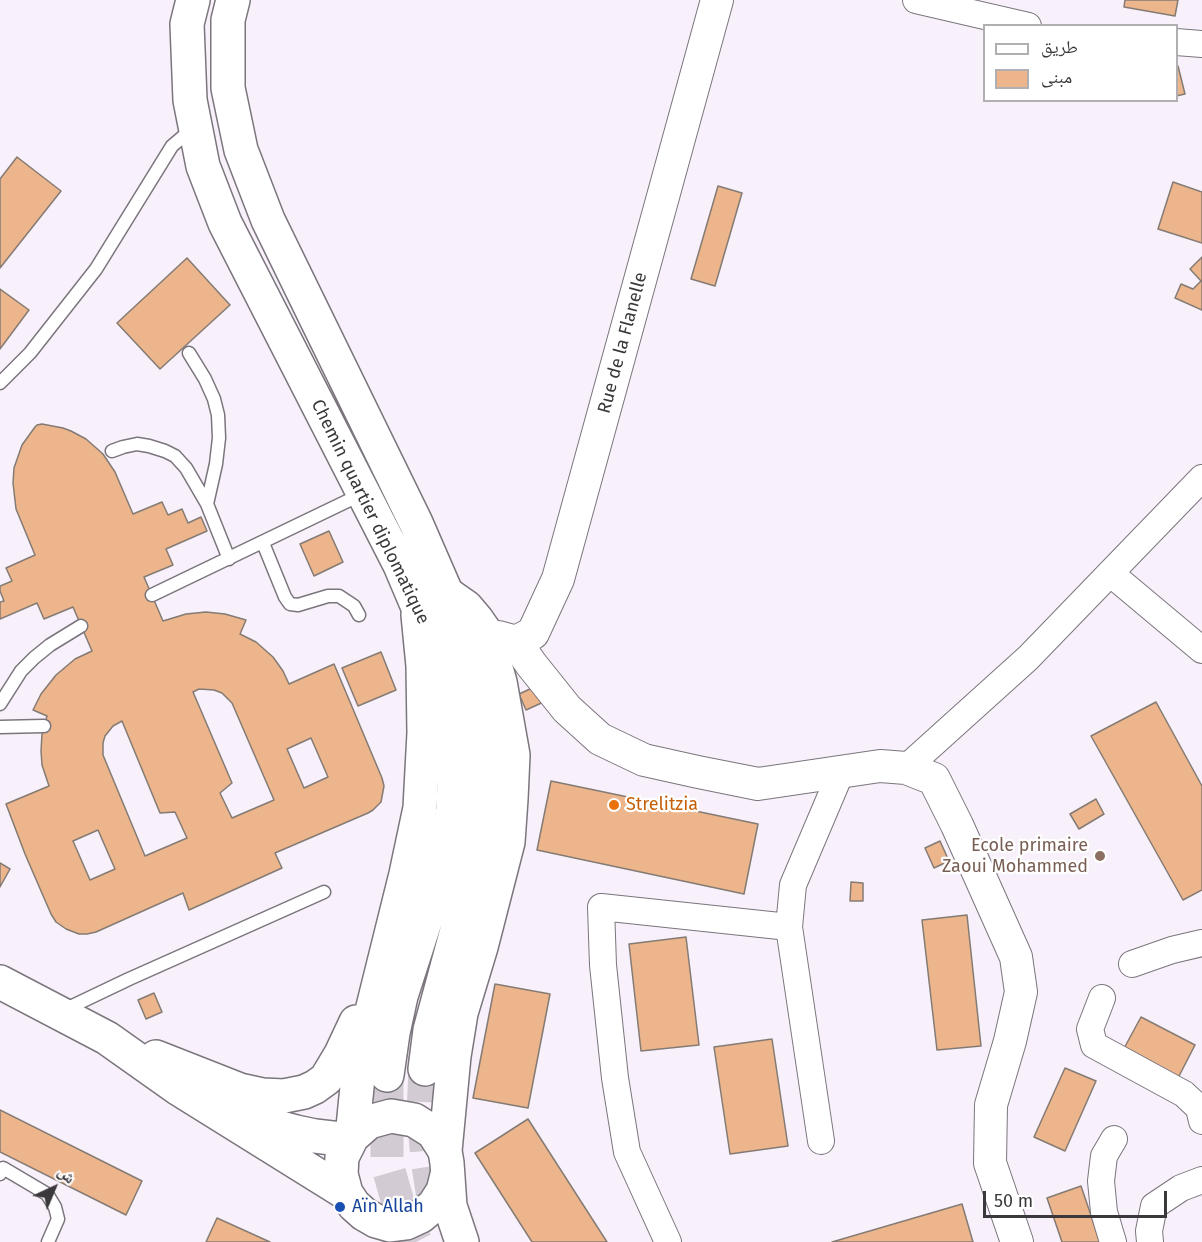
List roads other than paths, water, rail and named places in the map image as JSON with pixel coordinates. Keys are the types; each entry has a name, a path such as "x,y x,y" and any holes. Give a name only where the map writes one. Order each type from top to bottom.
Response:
{"main road":[{"name":"Chemin quartier diplomatique","path":"193,0 187,24 190,100 203,166 225,223 400,565 432,598 442,664 451,700 455,754 453,810 432,900 401,996 387,1075"},
{"path":"232,0 228,21 228,88 241,150 268,220 416,523 432,598 423,666 424,733 420,808 363,1047 350,1138 342,1156 341,1174 346,1193 354,1205 395,1233 406,1223 422,1216 434,1205 443,1191 454,1056 461,1014 508,842 512,799 513,755 500,682 501,638 477,620 466,607 432,598"},
{"path":"425,1069 430,1030 478,845 486,783 485,744 480,700 466,638 432,598"},
{"path":"107,1038 240,1090 263,1095 284,1096 304,1092 326,1078 334,1067 385,958"},
{"path":"0,982 107,1038 179,1089 346,1193"},
{"path":"179,1089 262,1124 315,1136 350,1138 369,1122 391,1116 414,1120 433,1132 446,1163 450,1206 462,1242"},
{"path":"451,1090 454,1130 462,1176 474,1217 487,1242"}],"street":[{"name":"Rue de la Flanelle","path":"501,638 533,633 558,579 717,0"},
{"path":"916,0 1019,24"},
{"path":"1178,42 1202,44"},
{"path":"906,768 1028,658 1202,478"},
{"path":"1110,573 1202,650"},
{"path":"501,638 531,664 567,709 600,739 644,760 758,784 880,766 906,768 934,779 1016,957 1021,992 1010,1041 991,1105 990,1163 1017,1242"},
{"path":"821,1142 789,927 793,885 841,772"},
{"path":"668,1242 627,1152 615,1078 603,965 601,907 789,927"},
{"path":"1132,963 1202,943"},
{"path":"1102,998 1090,1029 1094,1046 1184,1094 1199,1108 1202,1121"},
{"path":"1113,1242 1104,1212 1101,1181 1104,1156 1114,1139"},
{"path":"1150,1242 1149,1231 1154,1206 1181,1188 1202,1180"}],"lane":[{"path":"0,383 30,353 96,269 172,146 195,127"},
{"path":"189,353 205,379 218,415 219,438 216,464 207,504"},
{"path":"112,452 137,444 175,456 186,468 207,504 229,559"},
{"path":"152,595 363,494"},
{"path":"263,543 290,604 297,605 328,596 339,596 354,606 359,615"},
{"path":"0,701 21,671 34,658 81,626"},
{"path":"0,727 44,726"},
{"path":"60,1012 324,891"},
{"path":"1,1170 47,1194 55,1207 58,1219 48,1242"}],"tunnel":[{"path":"425,1069 423,1113 427,1159 434,1204 440,1218"},
{"path":"387,1075 387,1164 401,1213 416,1242"}],"place":[{"name":"Strelitzia","path":"614,805"},
{"name":"Ecole primaire Zaoui Mohammed","path":"1100,856"},
{"name":"Aïn Allah","path":"340,1207"}]}
